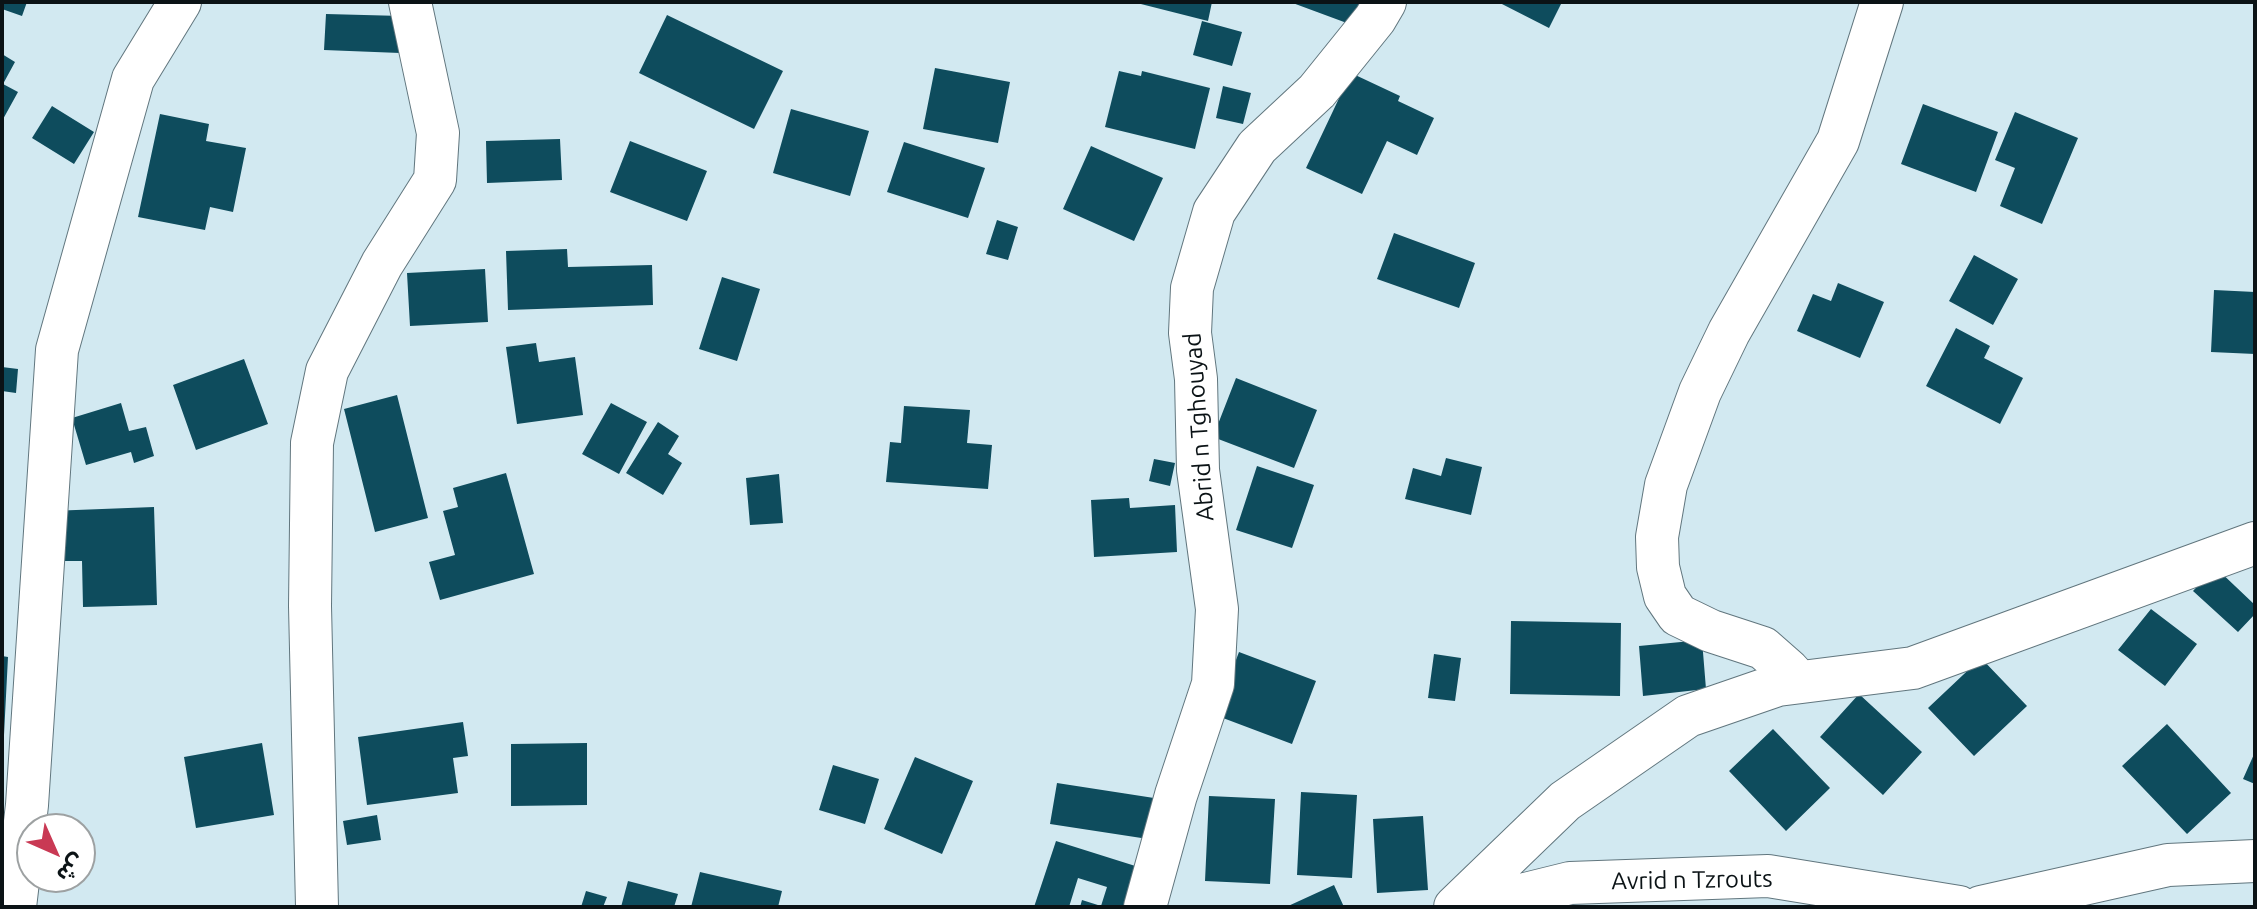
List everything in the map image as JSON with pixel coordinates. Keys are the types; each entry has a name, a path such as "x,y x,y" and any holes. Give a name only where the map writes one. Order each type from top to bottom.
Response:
{"street":[{"path":"15,907 27,805 57,350 133,79 180,2"},
{"path":"317,907 310,606 312,443 327,371 382,264 435,180 438,133 410,2"},
{"name":"Abrid n Tghouyad","path":"1145,907 1176,795 1213,684 1217,609 1198,470 1196,379 1190,333 1192,288 1214,212 1257,147 1317,91 1385,2"},
{"path":"1799,682 1763,648 1711,631 1678,615 1665,596 1658,567 1657,537 1666,485 1700,392 1729,332 1838,141 1882,2"},
{"path":"1455,907 1565,801 1688,716 1778,685 1913,668 2255,543"},
{"path":"1981,907 2168,865 2255,861"},
{"name":"Avrid n Tzrouts","path":"1473,907 1570,883 1768,876 1959,907"}],"building":[{"path":"2,2 27,2 22,16 2,9"},
{"path":"1133,2 1212,2 1208,21"},
{"path":"1290,2 1373,2 1363,29"},
{"path":"1498,2 1562,2 1549,28"},
{"path":"326,14 402,16 400,53 324,50"},
{"path":"667,15 783,71 754,129 639,73"},
{"path":"1202,21 1242,32 1232,66 1193,55"},
{"path":"2,54 15,62 3,84 18,92 2,121"},
{"path":"935,68 1010,82 998,143 923,129"},
{"path":"1119,71 1141,76 1142,71 1210,88 1195,149 1105,127"},
{"path":"1351,73 1400,96 1398,101 1434,118 1417,155 1387,141 1362,194 1306,168"},
{"path":"1223,86 1251,93 1243,124 1216,118"},
{"path":"1923,104 1998,132 1976,192 1901,164"},
{"path":"52,106 94,132 74,164 32,138"},
{"path":"791,109 869,131 850,196 773,173"},
{"path":"2015,112 2078,138 2042,224 2000,206 2015,168 1995,160"},
{"path":"160,114 209,124 206,141 246,148 233,212 210,207 205,230 138,217"},
{"path":"560,139 562,180 487,183 486,141"},
{"path":"630,141 707,171 687,221 610,192"},
{"path":"904,142 985,168 968,218 887,192"},
{"path":"1091,146 1163,178 1134,241 1063,209"},
{"path":"997,220 1018,227 1008,260 986,254"},
{"path":"1394,233 1475,263 1459,308 1377,279"},
{"path":"567,249 568,267 652,265 653,305 508,310 506,251"},
{"path":"1974,255 2018,279 1993,325 1949,301"},
{"path":"485,269 488,322 410,326 407,273"},
{"path":"722,277 760,289 737,361 699,349"},
{"path":"1838,283 1884,302 1860,358 1797,331 1813,294 1831,301"},
{"path":"2214,290 2255,292 2255,354 2211,352"},
{"path":"1956,328 1990,346 1984,358 2023,378 2000,424 1926,386"},
{"path":"536,343 539,362 575,357 583,415 517,424 506,347"},
{"path":"244,359 268,424 196,450 173,385"},
{"path":"2,367 18,369 16,393 2,391"},
{"path":"1236,378 1317,410 1294,468 1213,437"},
{"path":"397,395 428,518 375,532 344,409"},
{"path":"121,403 129,431 146,427 154,456 134,463 131,452 86,465 72,418"},
{"path":"611,403 647,422 619,474 582,454"},
{"path":"904,406 970,410 967,443 992,445 988,489 886,482 890,442 901,443"},
{"path":"658,422 679,436 668,454 682,463 663,495 626,473"},
{"path":"1446,458 1482,467 1471,515 1405,499 1413,468 1441,476"},
{"path":"1154,459 1175,463 1170,486 1149,481"},
{"path":"1257,466 1314,485 1292,548 1236,530"},
{"path":"506,473 534,574 440,600 429,562 455,555 443,511 458,507 453,488"},
{"path":"779,474 783,523 750,525 746,478"},
{"path":"1129,498 1130,508 1175,505 1177,552 1094,557 1091,500"},
{"path":"154,507 157,605 83,607 82,561 51,561 50,511"},
{"path":"2215,567 2255,605 2255,614 2238,632 2193,591"},
{"path":"2151,609 2197,644 2165,686 2118,650"},
{"path":"1511,621 1621,623 1620,696 1510,694"},
{"path":"1702,640 1706,689 1643,696 1639,646"},
{"path":"1239,652 1316,681 1292,744 1215,715"},
{"path":"1434,654 1461,658 1455,701 1428,698"},
{"path":"2,656 8,657 4,735 2,734"},
{"path":"1981,658 2027,706 1974,756 1928,708"},
{"path":"1859,694 1922,752 1883,795 1820,737"},
{"path":"463,722 468,756 453,758 458,793 367,805 358,737"},
{"path":"2167,724 2231,793 2187,834 2122,766"},
{"path":"1773,729 1830,788 1786,831 1729,771"},
{"path":"262,743 274,815 196,828 184,757"},
{"path":"587,743 587,805 511,806 511,744"},
{"path":"2255,752 2255,784 2243,779"},
{"path":"915,757 973,781 942,854 884,829"},
{"path":"833,765 879,779 865,824 819,810"},
{"path":"1057,783 1154,798 1148,839 1050,824"},
{"path":"1301,792 1357,795 1352,878 1297,875"},
{"path":"1209,796 1275,799 1270,884 1205,881"},
{"path":"377,815 381,840 347,845 343,821"},
{"path":"1423,816 1428,890 1377,893 1373,819"},
{"path":"1056,841 1148,870 1136,907 1080,907 1082,900 1101,906 1107,887 1078,878 1069,907 1034,907"},
{"path":"700,872 782,891 778,907 691,907"},
{"path":"628,881 678,894 674,907 621,907"},
{"path":"1334,885 1344,907 1286,907"},
{"path":"586,891 607,897 603,907 581,907"}]}
